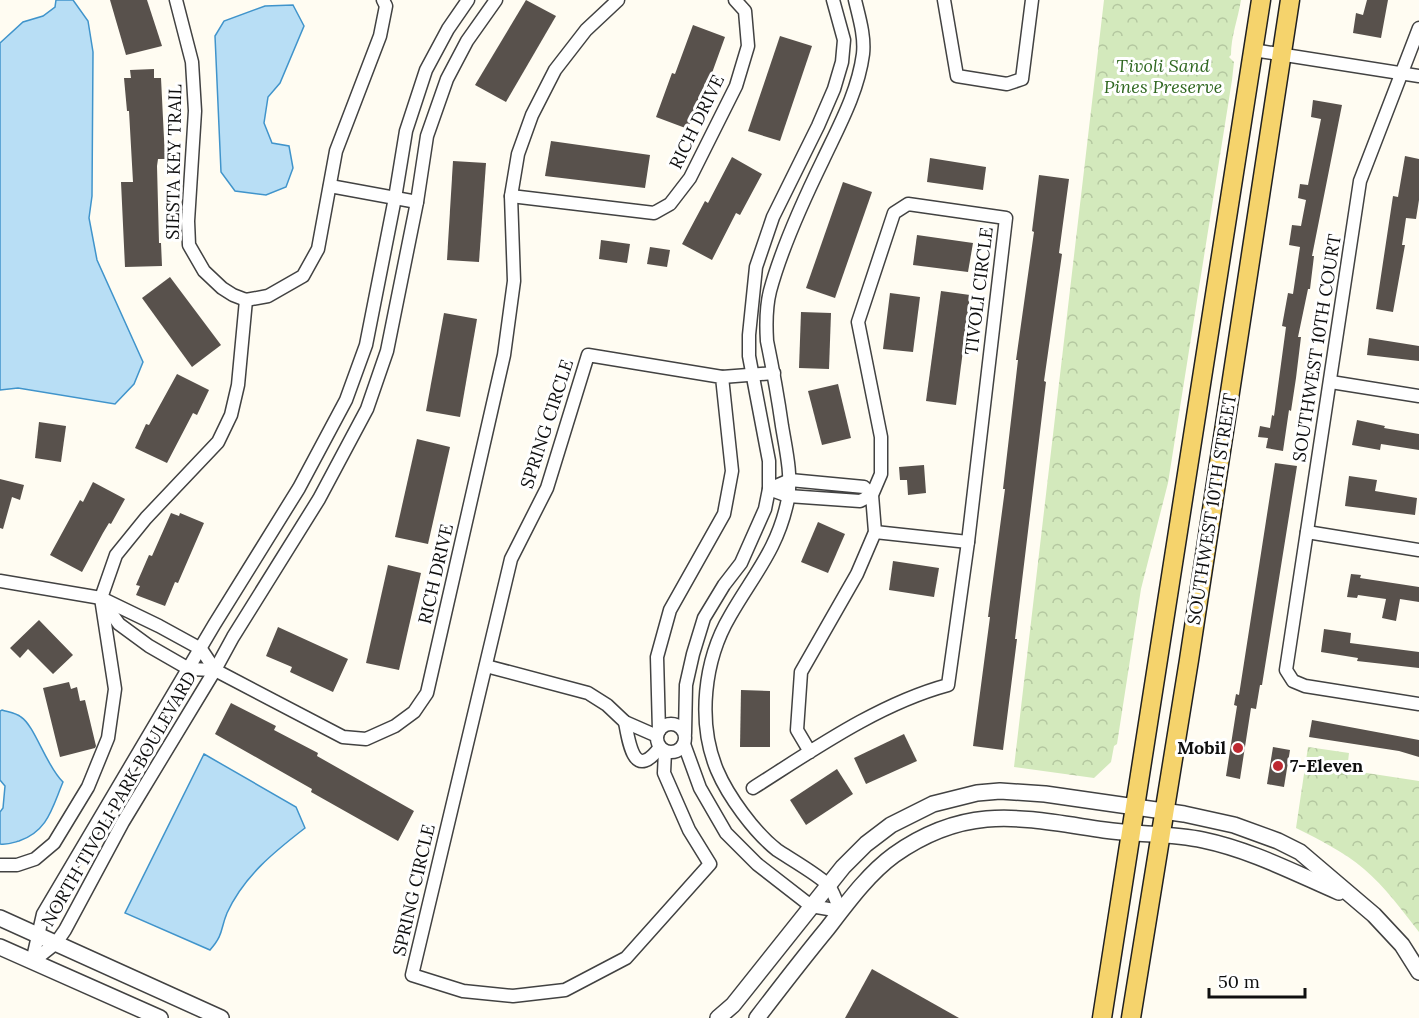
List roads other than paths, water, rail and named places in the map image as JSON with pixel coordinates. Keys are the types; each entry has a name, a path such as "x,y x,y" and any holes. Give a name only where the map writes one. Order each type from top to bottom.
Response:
{"main road":[{"name":"SOUTHWEST 10TH STREET","path":"1102,1018 1261,0"},
{"name":"SOUTHWEST 10TH STREET","path":"1131,1018 1165,812 1290,0"}],"street":[{"name":"SIESTA KEY TRAIL","path":"176,0 193,72 195,111 188,221 189,245 204,271 233,295 246,300"},
{"path":"0,865 17,866 35,859 54,843 88,787 108,738 115,689 101,598 116,555 146,518 218,442 231,416 237,385 246,300 268,296 303,276 318,249 336,151 380,36 386,6 383,0"},
{"path":"468,0 486,13"},
{"name":"NORTH TIVOLI PARK BOULEVARD","path":"32,962 42,915 308,472 346,400 366,345 406,131 426,70 448,29 468,0"},
{"name":"NORTH TIVOLI PARK BOULEVARD","path":"32,962 56,943 111,844 233,637 328,482 367,409 387,351 417,202 427,136 447,79 467,40 496,0"},
{"name":"RICH DRIVE","path":"201,649 215,670 343,737 366,739 395,726 414,712 427,693 504,355 514,281 511,196 518,154 532,115 555,70 586,30 618,0"},
{"name":"RICH DRIVE","path":"511,196 654,213 670,204 690,178 736,86 748,46 745,11 735,0"},
{"path":"486,666 588,693 607,705 625,722 675,752 685,738 687,685 693,654 704,618 741,563 765,509 769,489 769,461 752,375 749,335 756,267 773,217 818,126 834,89 842,62 844,40 833,0"},
{"path":"840,911 828,885 775,848 740,810 717,769 707,735 705,708 707,676 728,618 765,563 781,528 788,496 790,480 767,341 766,323 770,292 799,213 843,122 857,79 863,52 861,24 855,0"},
{"path":"944,0 957,76 1007,84 1022,79 1032,0"},
{"name":"SOUTHWEST 10TH COURT","path":"1419,28 1360,181 1286,670 1293,681 1305,686 1419,704"},
{"path":"1253,50 1419,76"},
{"path":"330,186 417,202"},
{"name":"TIVOLI CIRCLE","path":"753,788 848,730 921,692 948,685 968,542 1006,218 908,204 894,213 858,322 881,437 881,474 872,495 875,532 857,574 801,672 797,730 810,752"},
{"name":"SPRING CIRCLE","path":"722,377 732,471 724,514 670,610 657,657 660,741 664,773 689,830 710,864 626,958 565,990 513,996 463,992 412,975 511,559 547,488 588,355 722,377 774,373"},
{"path":"1331,382 1419,396"},
{"path":"308,472 328,482"},
{"path":"790,480 864,487 872,495 860,501 788,496 769,489 790,480"},
{"path":"875,532 968,542"},
{"path":"1307,532 1419,550"},
{"path":"0,581 101,598 201,649"},
{"path":"101,598 118,624 149,646 189,669 215,670"},
{"path":"625,722 631,752 641,760 652,758 665,725 674,724 682,729 700,788 726,833 757,864 811,906 840,911"},
{"path":"685,738 707,735"},
{"path":"140,751 159,763"},
{"path":"718,1018 733,1005 828,885 866,844 891,825 911,814 945,800 976,793 1023,791 1135,807 1234,825 1278,841 1300,852 1374,915 1402,945 1419,972"},
{"path":"757,1018 840,911 892,856 922,838 954,825 977,820 1011,817 1202,840 1228,846 1264,859 1355,900"},
{"path":"91,833 111,844"},
{"path":"0,918 221,1018"},
{"path":"0,947 160,1018"}],"water":[{"path":"56,0 73,0 88,21 93,52 92,196 89,218 97,260 143,362 134,384 115,404 18,388 0,390 0,43 23,22 43,16 55,7"},
{"path":"293,5 304,26 280,83 268,97 264,123 272,143 289,146 293,168 286,187 266,195 235,191 221,172 215,36 224,21 265,6"},
{"path":"0,711 17,714 26,722 51,766 63,782 43,825 29,837 5,844 0,844 0,812 3,808 5,786 0,780"},
{"path":"204,754 296,807 305,828 271,856 242,887 227,913 220,936 210,950 125,913"}],"place":[{"name":"Mobil","path":"1238,748"},
{"name":"7-Eleven","path":"1278,766"}],"park label":[{"name":"Tivoli Sand Pines Preserve","path":"1163,76"}]}
